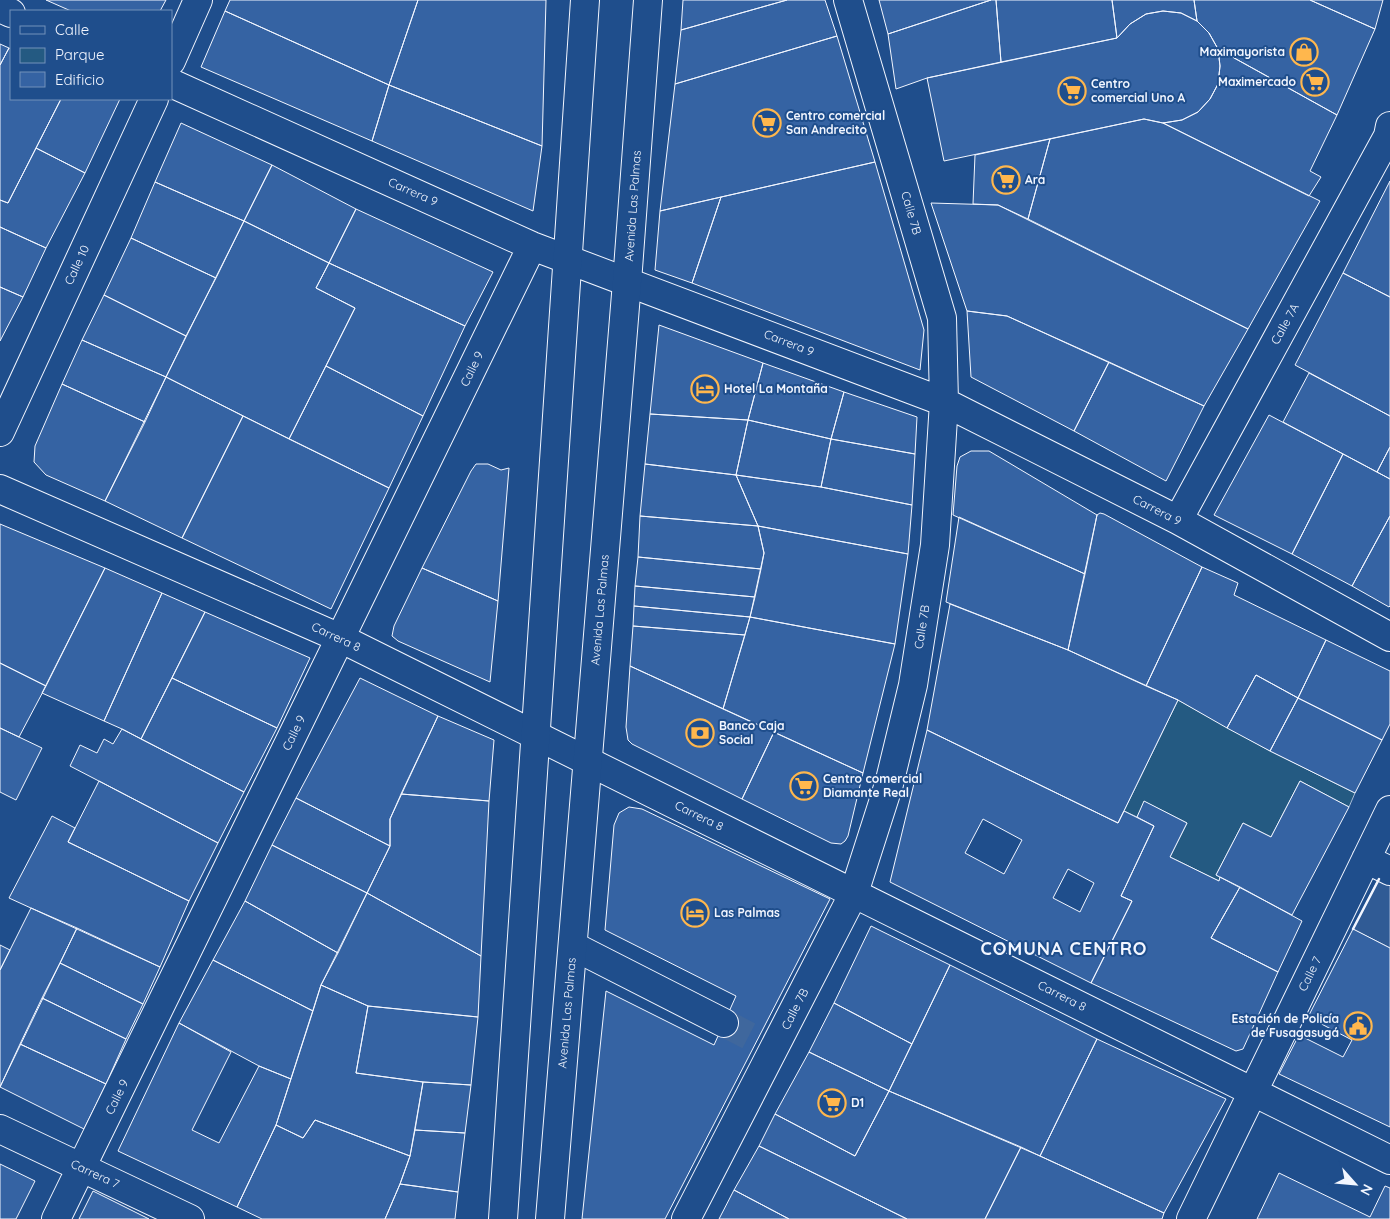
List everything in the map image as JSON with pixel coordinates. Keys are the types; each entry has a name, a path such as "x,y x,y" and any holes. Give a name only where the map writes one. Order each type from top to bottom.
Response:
{"street":[{"path":"172,59 198,0"},
{"path":"503,1219 585,0"},
{"name":"Avenida Las Palmas","path":"550,1219 627,282 648,0"},
{"name":"Calle 7B","path":"686,1219 766,1045 854,893 889,784 912,685 935,545 944,402 942,318 848,0"},
{"name":"Carrera 9","path":"172,83 532,246 944,402 1178,520 1390,637"},
{"name":"Calle 10","path":"0,432 154,100"},
{"name":"Calle 7A","path":"1178,520 1389,133"},
{"name":"Calle 9","path":"56,1219 532,246"},
{"name":"Carrera 8","path":"0,489 340,638 1390,1160"},
{"name":"Calle 7","path":"1190,1219 1390,810"},
{"path":"1366,859 1390,870"},
{"path":"573,946 724,1023"},
{"name":"Carrera 7","path":"0,1129 190,1219"}],"green space":[{"path":"1178,700 1270,751 1355,793 1349,807 1300,781 1271,837 1243,823 1216,875 1220,877 1219,881 1170,857 1187,823 1145,802 1137,817 1124,811"}],"shaded area":[{"path":"1390,856 1390,948 1353,929"}],"building":[{"path":"46,0 166,0 161,10 69,10"},
{"path":"230,0 418,0 389,85 225,11"},
{"path":"418,0 546,0 542,146 389,85"},
{"path":"683,0 787,0 681,30"},
{"path":"787,0 825,0 837,36 675,84 681,30"},
{"path":"879,0 991,0 888,34"},
{"path":"991,0 996,0 1001,62 927,78 896,89 888,34"},
{"path":"996,0 1112,0 1117,38 1001,62"},
{"path":"1112,0 1194,0 1197,21 1181,13 1163,11 1146,14 1130,24 1117,38"},
{"name":"Maximercado","path":"1194,0 1310,0 1375,29 1337,115 1218,49 1209,33 1197,21"},
{"path":"1310,0 1383,0 1375,29"},
{"path":"225,11 389,85 372,141 201,67"},
{"name":"Centro comercial Uno A","path":"1163,11 1181,13 1197,21 1209,33 1218,49 1220,66 1218,84 1210,99 1198,112 1182,120 1163,123 1144,119 944,161 927,78 1117,38 1130,24 1146,14"},
{"name":"Centro comercial San Andrecito","path":"837,36 875,162 660,211 675,84"},
{"path":"0,44 9,48 0,65"},
{"path":"10,48 10,100 60,100 8,203 0,200 0,65"},
{"path":"1218,49 1337,115 1310,171 1321,177 1309,196 1163,123 1182,120 1198,112 1210,99 1218,84 1220,66"},
{"path":"389,85 542,146 533,211 372,141"},
{"path":"60,100 120,100 85,173 36,148"},
{"path":"1144,119 1163,123 1320,201 1248,329 1028,219 1050,139"},
{"path":"181,123 272,165 244,221 155,182"},
{"name":"Ara","path":"1050,139 1028,219 998,205 973,204 975,155"},
{"path":"36,148 85,173 46,248 0,227 0,200 8,203"},
{"path":"875,162 924,330 920,370 692,283 721,197"},
{"path":"272,165 356,209 329,263 244,221"},
{"path":"1390,181 1390,297 1343,273"},
{"path":"155,182 244,221 216,278 131,238"},
{"path":"721,197 692,283 655,270 660,211"},
{"path":"931,203 998,205 1248,329 1204,406 1007,316 967,311"},
{"path":"356,209 493,272 465,326 329,263"},
{"path":"244,221 329,263 316,288 355,308 289,439 166,377"},
{"path":"0,227 46,248 23,297 0,287"},
{"path":"131,238 216,278 186,336 104,295"},
{"path":"329,263 465,326 423,416 326,366 355,308 316,288"},
{"path":"1343,273 1390,297 1390,416 1295,365"},
{"path":"0,287 23,297 0,341"},
{"path":"104,295 186,336 166,377 82,340"},
{"path":"967,311 1007,316 1109,362 1074,431 971,377"},
{"name":"Hotel La Montaña","path":"659,325 763,363 748,420 650,414"},
{"path":"82,340 166,377 145,422 62,384"},
{"path":"1109,362 1204,406 1166,481 1074,431"},
{"path":"763,363 844,392 831,439 748,420"},
{"path":"326,366 423,416 389,488 289,439"},
{"path":"1309,373 1390,416 1390,447 1377,472 1283,422"},
{"path":"166,377 243,416 182,538 105,501"},
{"path":"62,384 145,422 105,501 46,475 34,462 35,446"},
{"path":"844,392 917,417 915,454 831,439"},
{"path":"650,414 748,420 736,475 645,464"},
{"path":"1269,415 1343,454 1292,554 1214,515"},
{"path":"243,416 389,488 331,609 182,538"},
{"path":"748,420 831,439 821,487 736,475"},
{"path":"831,439 915,454 912,505 821,487"},
{"path":"1390,447 1390,479 1377,472"},
{"path":"971,451 989,451 1097,515 1085,574 953,515 957,466 960,457"},
{"path":"1343,454 1390,479 1390,516 1352,586 1292,554"},
{"path":"476,464 488,464 501,470 509,468 498,601 422,568"},
{"path":"645,464 736,475 758,526 640,516"},
{"path":"736,475 821,487 912,505 908,554 758,526"},
{"path":"1100,513 1202,567 1146,686 1068,650 1097,515"},
{"path":"640,516 758,526 764,553 761,569 638,557"},
{"path":"1390,516 1390,606 1389,607 1352,586"},
{"path":"959,517 1085,574 1068,650 946,602"},
{"path":"0,524 105,568 46,686 0,663"},
{"path":"758,526 908,554 895,644 750,617 764,553"},
{"path":"638,557 761,569 755,597 635,586"},
{"path":"1202,567 1238,583 1234,595 1326,640 1298,698 1256,675 1227,728 1178,700 1146,686"},
{"path":"105,568 162,593 104,721 42,693"},
{"path":"422,568 498,601 490,682 398,641 392,636 394,626"},
{"path":"635,586 755,597 750,617 634,606"},
{"path":"162,593 205,612 141,739 104,721"},
{"path":"950,604 1068,650 1178,700 1118,823 927,730"},
{"path":"634,606 750,617 745,635 633,626"},
{"path":"205,612 310,658 277,728 172,678"},
{"path":"750,617 895,644 863,773 723,709"},
{"path":"633,626 745,635 723,709 630,666"},
{"path":"1326,640 1390,671 1390,724 1382,740 1298,698"},
{"path":"0,663 46,686 19,737 0,728"},
{"name":"Banco Caja Social","path":"630,666 774,732 742,799 632,744 628,740 626,727"},
{"path":"1256,675 1298,698 1270,751 1227,728"},
{"path":"172,678 277,728 244,792 141,739"},
{"path":"360,678 438,716 390,819 390,846 296,798"},
{"path":"1298,698 1382,740 1355,793 1270,751"},
{"path":"438,716 494,740 489,801 401,794"},
{"path":"0,728 42,748 16,800 0,792"},
{"path":"122,729 244,792 218,843 70,766 80,745 97,753 104,739 113,744"},
{"path":"927,730 1118,823 1124,811 1154,826 1121,896 1132,901 1091,983 890,882","holes":["983,819 1022,840 1004,874 965,853","1068,869 1094,883 1080,912 1053,898"]},
{"name":"Centro comercial Diamante Real","path":"774,732 863,773 848,836 841,844 831,843 742,799"},
{"path":"99,781 218,843 189,901 68,842"},
{"path":"1300,781 1349,807 1292,915 1216,875 1243,823 1271,837"},
{"path":"401,794 489,801 481,956 367,893 390,846 390,819"},
{"path":"296,798 390,846 367,893 272,845"},
{"path":"1144,801 1187,823 1170,857 1219,881 1220,877 1240,887 1211,938 1278,972 1243,1049 1236,1051 1091,983 1132,901 1121,896 1154,826 1137,817"},
{"path":"629,807 642,809 830,899 665,1219 582,1219 606,991 714,1045 736,996 605,930 614,825 619,813"},
{"path":"52,816 75,828 68,842 189,901 160,967 9,898"},
{"path":"272,845 367,893 338,953 245,901"},
{"path":"1240,887 1302,921 1278,972 1211,938"},
{"path":"367,893 481,956 478,1017 368,1006 321,985"},
{"path":"245,901 338,953 321,985 313,1011 213,960"},
{"path":"31,908 77,928 0,1087 0,970"},
{"path":"871,926 950,965 912,1044 834,1003"},
{"path":"77,928 160,967 143,1004 60,963"},
{"name":"Estación de Policía de Fusagasugá","path":"1353,929 1390,948 1390,1127 1279,1074 1299,1035 1343,1057 1352,1040 1308,1017"},
{"path":"0,945 10,950 0,970"},
{"path":"213,960 313,1011 291,1079 259,1066 179,1023"},
{"path":"60,963 143,1004 126,1039 42,998"},
{"path":"950,965 1097,1039 1040,1156 889,1091"},
{"path":"321,985 368,1006 356,1073 423,1082 410,1156 315,1120 303,1138 276,1125"},
{"path":"42,998 126,1039 106,1084 20,1044"},
{"path":"834,1003 912,1044 889,1091 809,1052"},
{"path":"368,1006 478,1017 471,1085 423,1082 356,1073"},
{"path":"179,1023 231,1052 192,1130 219,1143 259,1066 291,1079 276,1125 237,1207 118,1151"},
{"path":"1097,1039 1226,1099 1164,1213 1040,1156"},
{"path":"20,1044 106,1084 84,1129 0,1087"},
{"name":"D1","path":"809,1052 889,1091 855,1156 775,1114"},
{"path":"423,1082 471,1085 465,1133 415,1130"},
{"path":"889,1091 1021,1147 985,1219 907,1219 759,1146 775,1114 855,1156"},
{"path":"315,1120 410,1156 385,1219 262,1219 237,1207 276,1125 303,1138"},
{"path":"415,1130 465,1133 458,1192 400,1184 410,1156"},
{"path":"759,1146 907,1219 789,1219 734,1190"},
{"path":"1021,1147 1164,1213 1162,1219 985,1219"},
{"path":"0,1164 35,1181 16,1219 0,1219"},
{"path":"1279,1173 1370,1217 1385,1186 1390,1188 1390,1219 1257,1219"},
{"path":"400,1184 458,1192 455,1219 385,1219"},
{"path":"734,1190 789,1219 719,1219"},
{"path":"93,1191 149,1219 79,1219"}],"tunnel":[{"path":"724,1023 757,1040"}],"wall":[{"path":"1353,929 1379,879"}],"place":[{"name":"Maximayorista","path":"1304,52"},
{"name":"Maximercado","path":"1315,82"},
{"name":"Centro comercial Uno A","path":"1072,91"},
{"name":"Centro comercial San Andrecito","path":"767,123"},
{"name":"Ara","path":"1006,180"},
{"name":"Hotel La Montaña","path":"705,389"},
{"name":"Banco Caja Social","path":"700,733"},
{"name":"Centro comercial Diamante Real","path":"804,786"},
{"name":"Las Palmas","path":"695,913"},
{"name":"Estación de Policía de Fusagasugá","path":"1358,1026"},
{"name":"D1","path":"832,1103"}],"district":[{"name":"COMUNA CENTRO","path":"1064,949"}]}
